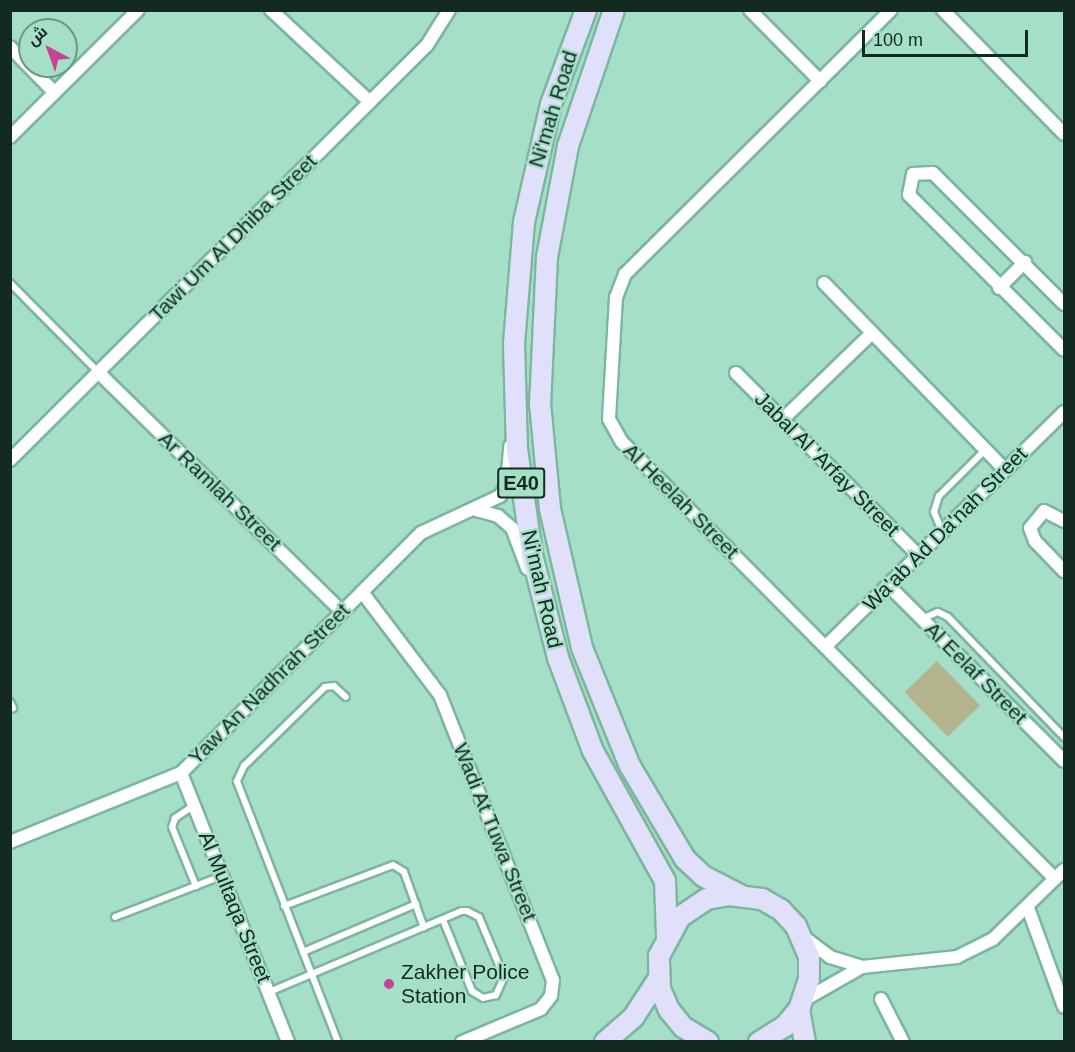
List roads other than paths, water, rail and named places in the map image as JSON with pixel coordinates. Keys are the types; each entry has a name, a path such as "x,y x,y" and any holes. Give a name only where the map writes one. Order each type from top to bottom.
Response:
{"main road":[{"name":"Ni'mah Road","path":"586,10 551,104 531,183 518,262 514,378 521,485 548,624 593,751 665,881 667,936 658,978"},
{"name":"Ni'mah Road","path":"614,10 571,137 547,257 540,391 550,509 582,648 630,766 685,859 703,876 740,895 772,904 802,936"},
{"path":"667,936 697,904 740,895"},
{"path":"802,936 810,968 801,1004 805,1041"},
{"path":"605,1041 633,1018 658,978"},
{"path":"658,978 675,1019 708,1041"},
{"path":"759,1041 785,1026 801,1004"},
{"path":"676,1041 700,1041"}],"street":[{"path":"10,137 138,10"},
{"path":"271,10 370,102"},
{"name":"Tawi Um Al Dhiba Street","path":"10,460 427,45 449,10"},
{"path":"750,10 820,81"},
{"name":"Al Heelah Street","path":"891,10 625,274 616,297 607,405 612,428 622,442 826,646 1060,874"},
{"path":"943,10 1065,135"},
{"path":"10,47 55,93"},
{"path":"1065,304 1026,262 933,173 913,174 909,195 999,288 1065,350"},
{"path":"999,288 1026,262"},
{"path":"824,283 1005,470"},
{"path":"783,419 872,333"},
{"name":"Ar Ramlah Street","path":"98,372 341,610"},
{"name":"Jabal Al 'Arfay Street","path":"736,373 918,555"},
{"name":"Yaw An Nadhrah Street","path":"10,842 181,773 341,610 421,533 491,504 507,484 514,378"},
{"name":"Wa'ab Ad Da'nah Street","path":"826,646 1065,411"},
{"path":"474,510 498,516 512,528 548,624"},
{"path":"1065,521 1044,511 1030,528 1035,541 1065,571"},
{"name":"Al Eelaf Street","path":"888,585 1065,761"},
{"name":"Wadi At Tuwa Street","path":"362,592 440,695 553,980 551,996 541,1009 462,1041"},
{"name":"Al Multaqa Street","path":"181,773 288,1041"},
{"path":"802,936 830,957 862,967 957,957 993,939 1028,908 1060,874"},
{"path":"1028,908 1065,1007"},
{"path":"801,1004 862,967"},
{"path":"881,999 903,1041"}],"lane":[{"path":"10,283 98,372"},
{"path":"942,531 935,504 985,450"},
{"path":"922,619 938,612 948,617 1065,737"},
{"path":"338,1041 238,786 239,773 325,687 334,686 346,697"},
{"path":"194,806 175,818 172,827 195,886"},
{"path":"284,906 393,865 404,872 424,928"},
{"path":"115,917 222,876"},
{"path":"303,952 416,904"},
{"path":"269,992 442,920 467,911 479,917 504,977 496,995 483,998 472,991 442,920"}],"place":[{"name":"Zakher Police Station","path":"389,984"}]}
